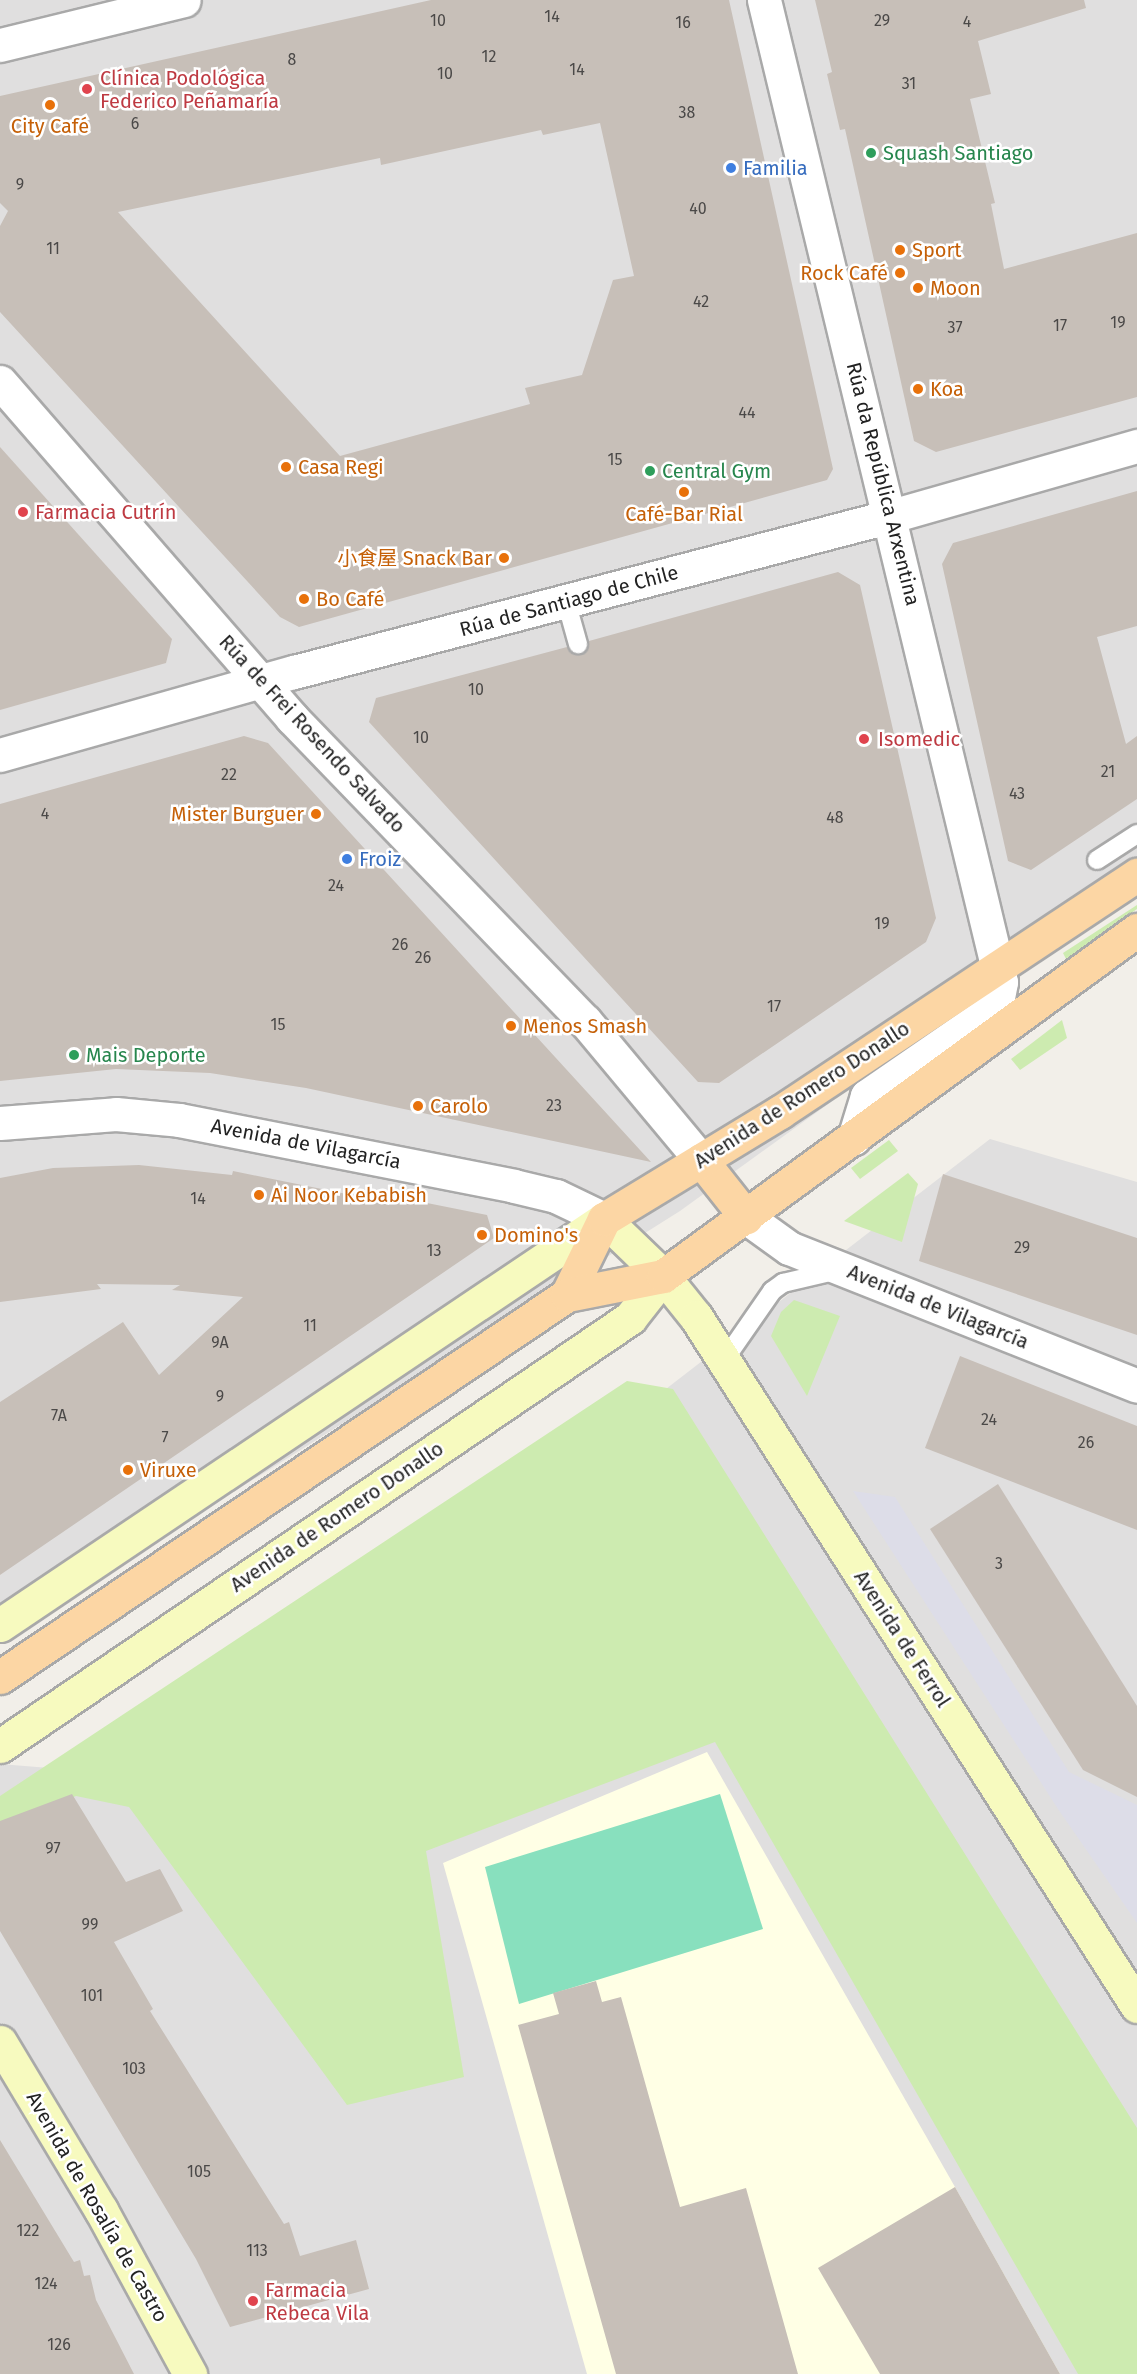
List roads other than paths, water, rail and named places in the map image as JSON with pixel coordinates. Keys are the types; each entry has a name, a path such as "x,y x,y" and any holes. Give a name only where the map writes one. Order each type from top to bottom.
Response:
{"main road":[{"name":"Avenida de Romero Donallo","path":"604,1218 701,1160 998,969 1137,875"},
{"name":"Avenida de Romero Donallo","path":"0,1677 567,1295 663,1275 746,1217 1137,930"},
{"path":"701,1160 746,1217"},
{"path":"567,1295 604,1218"}],"street":[{"path":"0,45 184,0"},
{"name":"Rúa da República Arxentina","path":"764,0 891,516 998,969"},
{"name":"Rúa de Frei Rosendo Salvado","path":"0,382 260,681 585,1021 701,1160"},
{"name":"Rúa de Santiago de Chile","path":"0,755 260,681 891,516 1137,446"},
{"name":"Avenida de Romero Donallo","path":"854,1138 867,1096 996,1007 1001,982 998,969"},
{"name":"Avenida de Vilagarcía","path":"0,1123 116,1114 190,1122 556,1196 604,1218"},
{"name":"Avenida de Vilagarcía","path":"746,1217 789,1248 1137,1386"},
{"name":"Avenida de Romero Donallo","path":"0,1624 604,1218"},
{"name":"Avenida de Ferrol","path":"604,1218 663,1275 724,1359 1137,2006"},
{"name":"Avenida de Romero Donallo","path":"0,1746 630,1318 663,1275"},
{"name":"Avenida de Rosalía de Castro","path":"0,2042 101,2210 190,2374"}],"lane":[{"path":"566,601 578,644"},
{"path":"1097,860 1137,834"},
{"path":"724,1359 772,1291 783,1283 843,1269"}],"place":[{"name":"Clínica Podológica Federico Peñamaría","path":"87,89"},
{"name":"City Café","path":"50,105"},
{"name":"Squash Santiago","path":"871,153"},
{"name":"Familia","path":"731,168"},
{"name":"Sport","path":"900,250"},
{"name":"Rock Café","path":"900,273"},
{"name":"Moon","path":"918,288"},
{"name":"Koa","path":"918,389"},
{"name":"Casa Regi","path":"286,467"},
{"name":"Central Gym","path":"650,471"},
{"name":"Café-Bar Rial","path":"684,492"},
{"name":"Farmacia Cutrín","path":"23,512"},
{"name":"小食屋 Snack Bar","path":"504,558"},
{"name":"Bo Café","path":"304,599"},
{"name":"Isomedic","path":"864,739"},
{"name":"Mister Burguer","path":"316,814"},
{"name":"Froiz","path":"347,859"},
{"name":"Menos Smash","path":"511,1026"},
{"name":"Mais Deporte","path":"74,1055"},
{"name":"Carolo","path":"418,1106"},
{"name":"Ai Noor Kebabish","path":"259,1195"},
{"name":"Domino's","path":"482,1235"},
{"name":"Viruxe","path":"128,1470"},
{"name":"Farmacia Rebeca Vila","path":"253,2301"}]}
